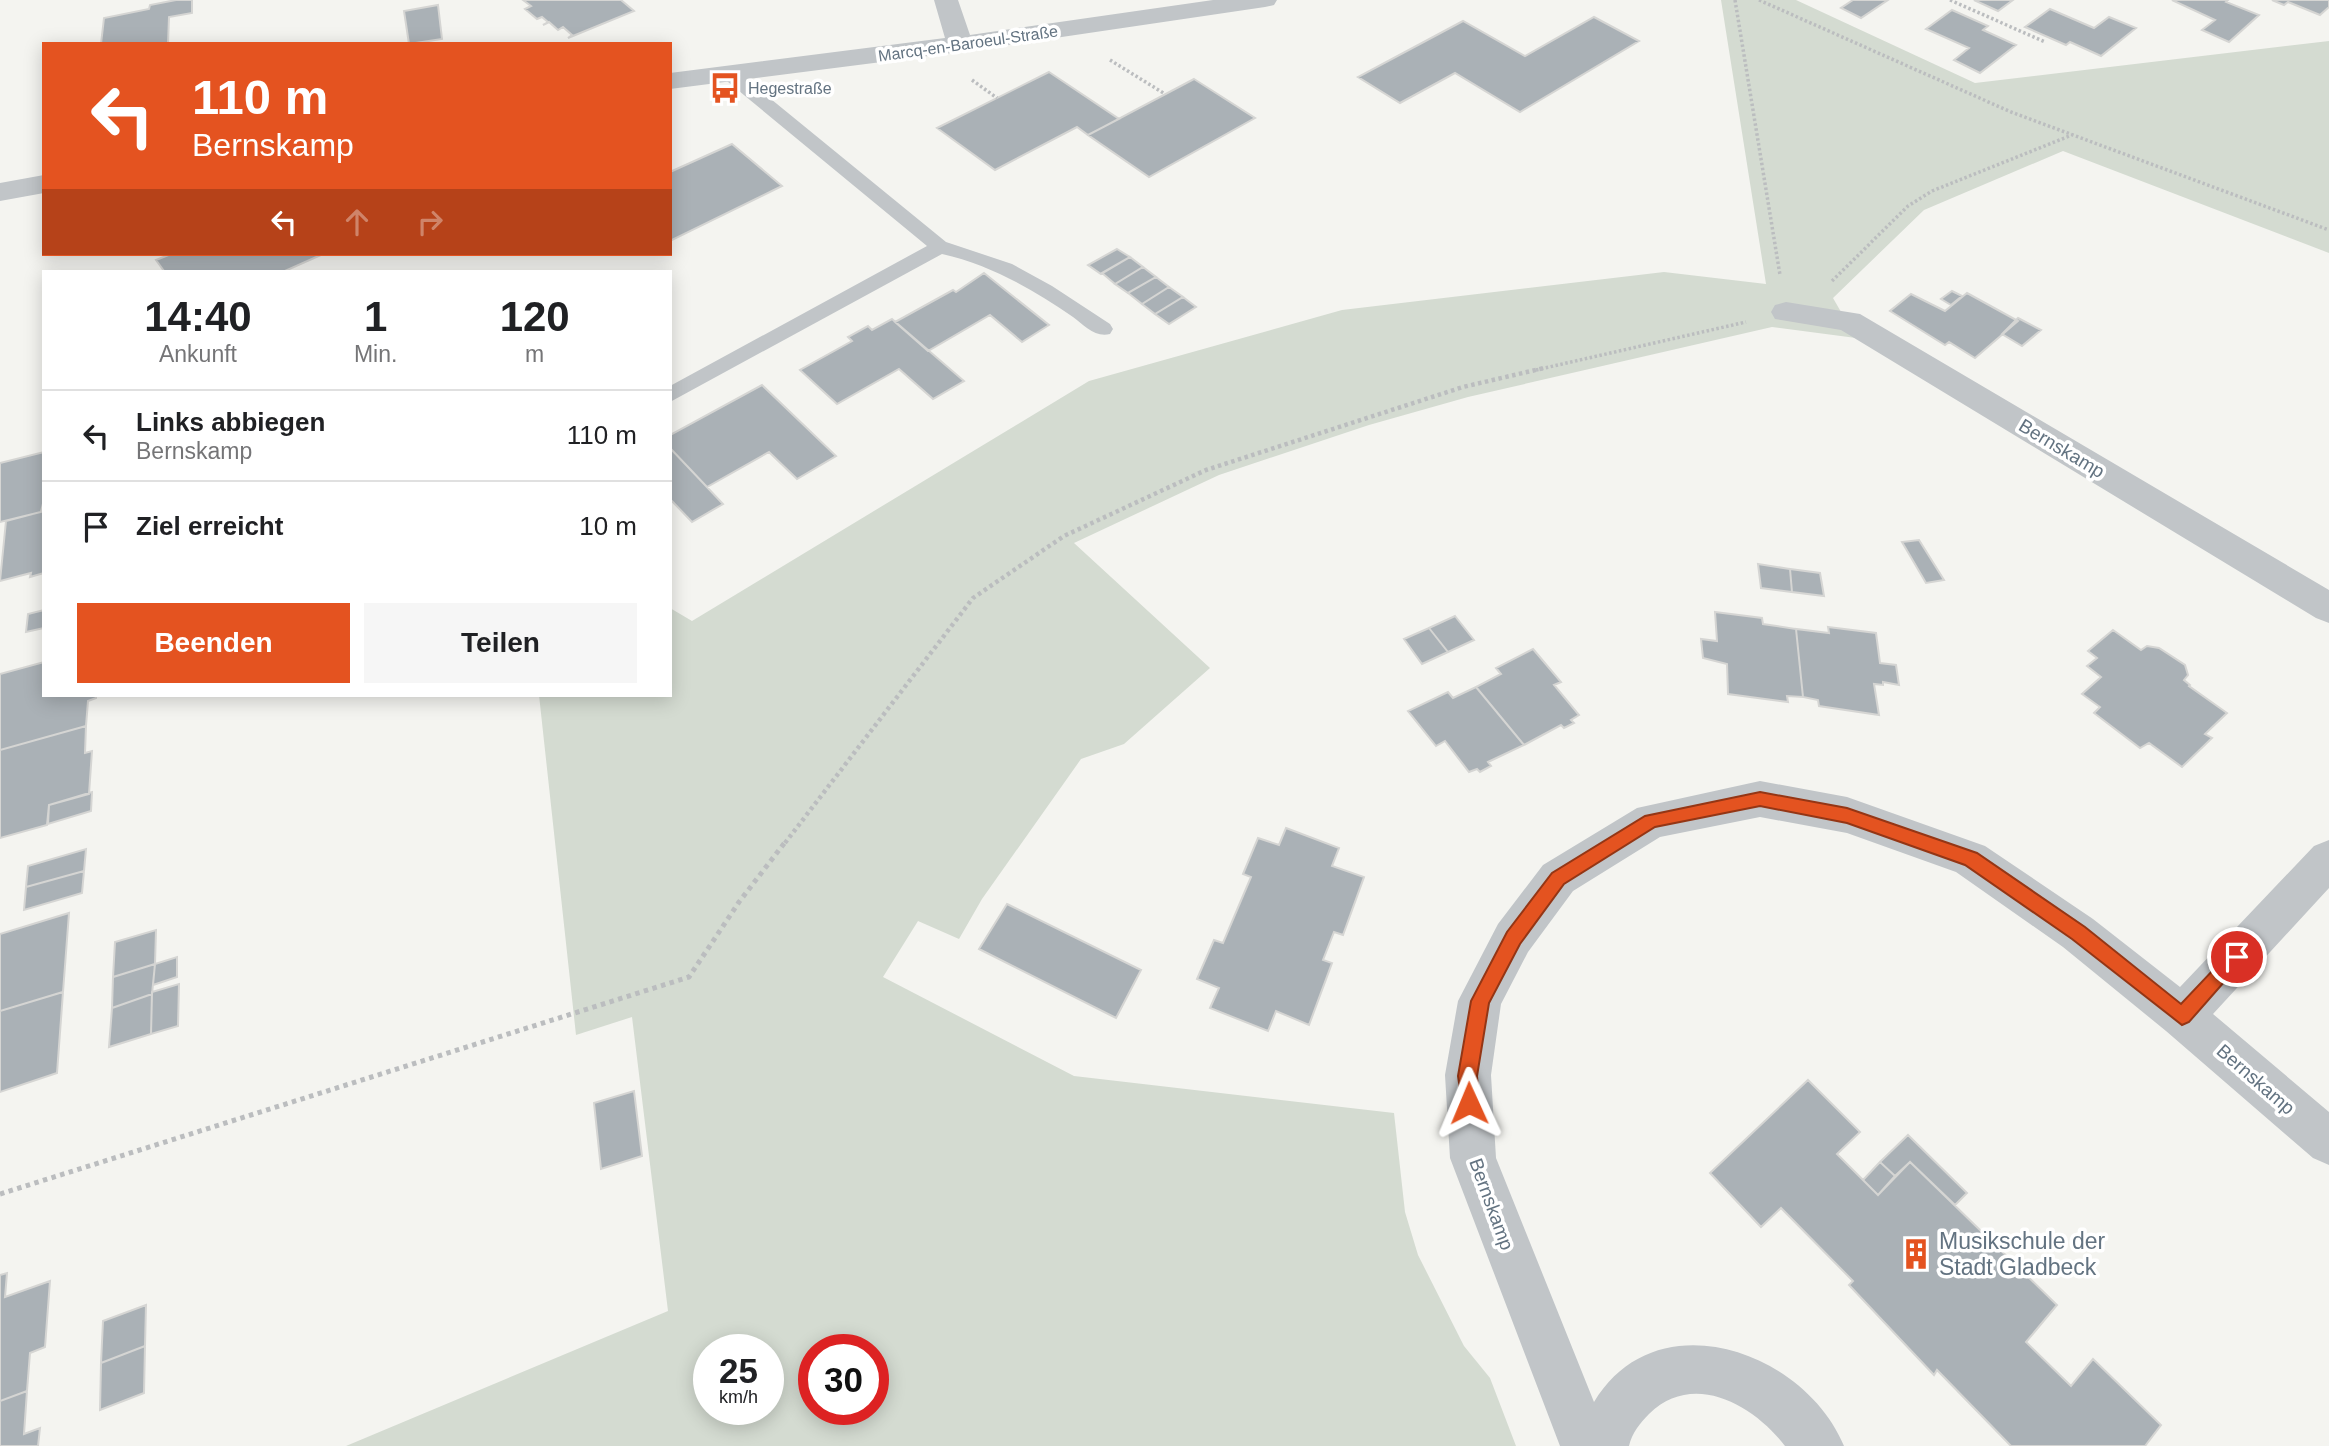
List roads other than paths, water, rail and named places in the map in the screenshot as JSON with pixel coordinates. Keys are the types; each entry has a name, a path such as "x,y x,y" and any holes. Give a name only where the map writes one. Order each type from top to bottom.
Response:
{"street":[{"path":"946,0 960,44"},
{"name":"Marcq-en-Baroeul-Straße","path":"672,81 1066,30 1265,0"},
{"path":"0,192 42,184"},
{"name":"Bernskamp","path":"1793,313 1849,321 2329,608"},
{"name":"Bernskamp","path":"1586,1446 1473,1158 1468,1076 1480,1001 1513,938 1558,878 1651,821 1760,799 1847,815 1970,859 2078,933 2182,1016 2329,1142"},
{"path":"2182,1016 2329,859"},
{"path":"1603,1446 1605,1436 1622,1404 1649,1379 1682,1369 1716,1369 1757,1386 1788,1410 1818,1446"}],"lane":[{"path":"728,74 940,247 966,252 1033,281 1103,329"},
{"path":"672,394 940,247"}],"place":[{"name":"Hegestraße","path":"725,88"},
{"name":"Musikschule der Stadt Gladbeck","path":"1916,1254"}]}
